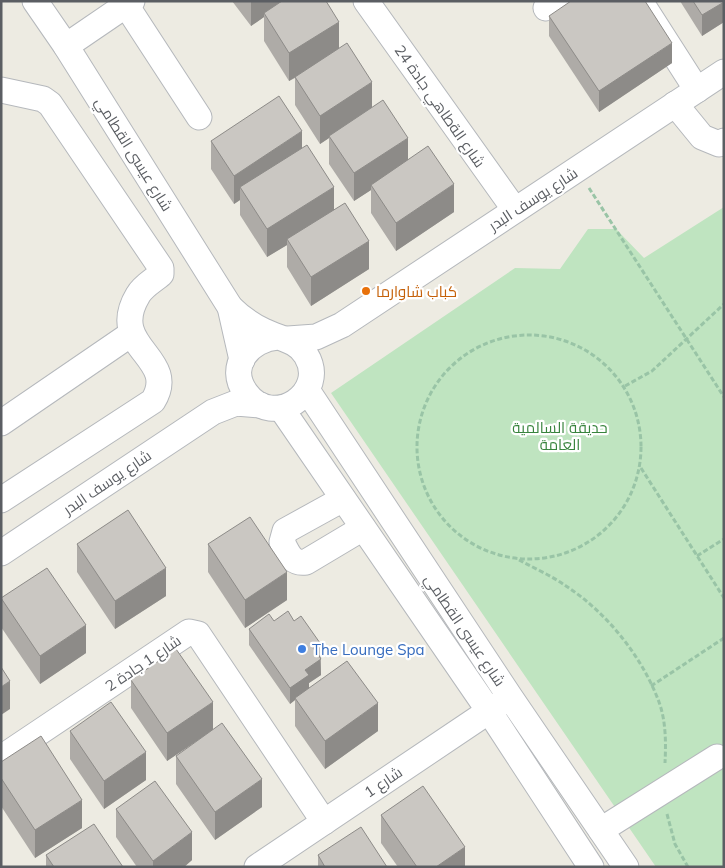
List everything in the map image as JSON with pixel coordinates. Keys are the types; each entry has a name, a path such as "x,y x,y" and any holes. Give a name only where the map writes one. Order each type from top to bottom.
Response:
{"street":[{"name":"شارع عيسى القطامي","path":"35,1 66,46 230,307 252,325 283,338"},
{"name":"شارع الةطاهي جادة 24","path":"366,1 515,210"},
{"path":"640,1 697,90"},
{"path":"66,46 129,3 198,117"},
{"name":"شارع يوسف البدر","path":"283,338 316,337 342,325 724,72"},
{"path":"1,90 43,99 50,104 161,268 160,274 138,294 130,313 131,334 158,370 160,382 158,393 153,401 1,500"},
{"path":"675,104 702,136 719,144 724,141"},
{"name":"شارع عيسى القطامي","path":"230,307 240,365"},
{"name":"شارع يوسف البدر","path":"309,384 323,350 342,325"},
{"path":"1,423 131,334"},
{"path":"283,338 298,346 306,355 310,366 309,384 291,405 270,407 244,390 240,365 248,350 256,342 283,338"},
{"name":"شارع يوسف البدر","path":"213,412 230,393 240,365"},
{"name":"شارع عيسى القطامي","path":"309,384 510,697 626,867"},
{"name":"شارع يوسف البدر","path":"1,553 213,412 236,403 270,407"},
{"name":"شارع عيسى القطامي","path":"270,407 343,498 489,712 591,867"},
{"path":"343,498 285,531 282,542 293,561 298,564 306,562 363,528"},
{"name":"شارع 1 جادة 2","path":"1,758 189,632 193,632 198,634 324,822"},
{"name":"شارع 1","path":"257,867 510,697"},
{"path":"601,830 717,757"}],"path":[{"path":"577,169 724,398"},
{"path":"625,386 652,371 724,304"},
{"path":"518,560 546,559 573,551 598,538 618,518 633,494 641,467 642,439 637,412 625,386 606,365 583,348 556,338 528,335 500,339 473,350 450,366 433,388 421,414 416,443 418,471 428,498 444,521 465,540 490,553 518,560 566,585 589,603 626,643 659,702 665,730 667,817 675,844 688,867"},
{"path":"641,467 724,598"},
{"path":"697,556 724,539"},
{"path":"651,686 724,638"}],"green space":[{"name":"حديقة السالمية العامة","path":"724,207 724,867 656,867 331,393 515,268 560,269 588,229 616,229 644,258"}],"building":[{"path":"282,1 326,1 339,22 289,53 264,13"},
{"path":"571,1 645,1 672,43 599,91 549,16"},
{"path":"693,1 724,1 724,2 702,15"},
{"path":"347,43 372,82 320,116 295,77"},
{"path":"279,96 302,131 234,176 211,141"},
{"path":"383,100 408,138 354,173 329,136"},
{"path":"307,145 334,187 267,229 240,187"},
{"path":"428,146 454,184 396,223 371,185"},
{"path":"345,203 369,241 311,277 287,239"},
{"path":"128,510 166,568 115,601 77,544"},
{"path":"250,517 287,572 245,600 208,544"},
{"path":"47,568 86,625 40,656 1,598"},
{"path":"288,611 294,621 301,616 320,643 313,648 321,659 305,670 309,675 290,688 249,629 269,614 274,621"},
{"path":"176,649 213,702 167,733 131,680"},
{"path":"347,661 378,703 325,741 295,698"},
{"path":"1,667 10,681 1,687"},
{"path":"111,702 146,752 104,781 70,731"},
{"path":"222,723 262,779 215,812 176,756"},
{"path":"41,736 82,800 35,830 1,778 1,762"},
{"path":"155,781 192,832 153,861 116,809"},
{"path":"423,786 465,847 436,867 417,867 381,815"},
{"path":"94,824 123,867 54,867 46,855"},
{"path":"361,827 387,867 325,867 318,855"}],"place":[{"name":"كباب شاوارما","path":"366,291"},
{"name":"The Lounge Spa","path":"302,649"}]}
